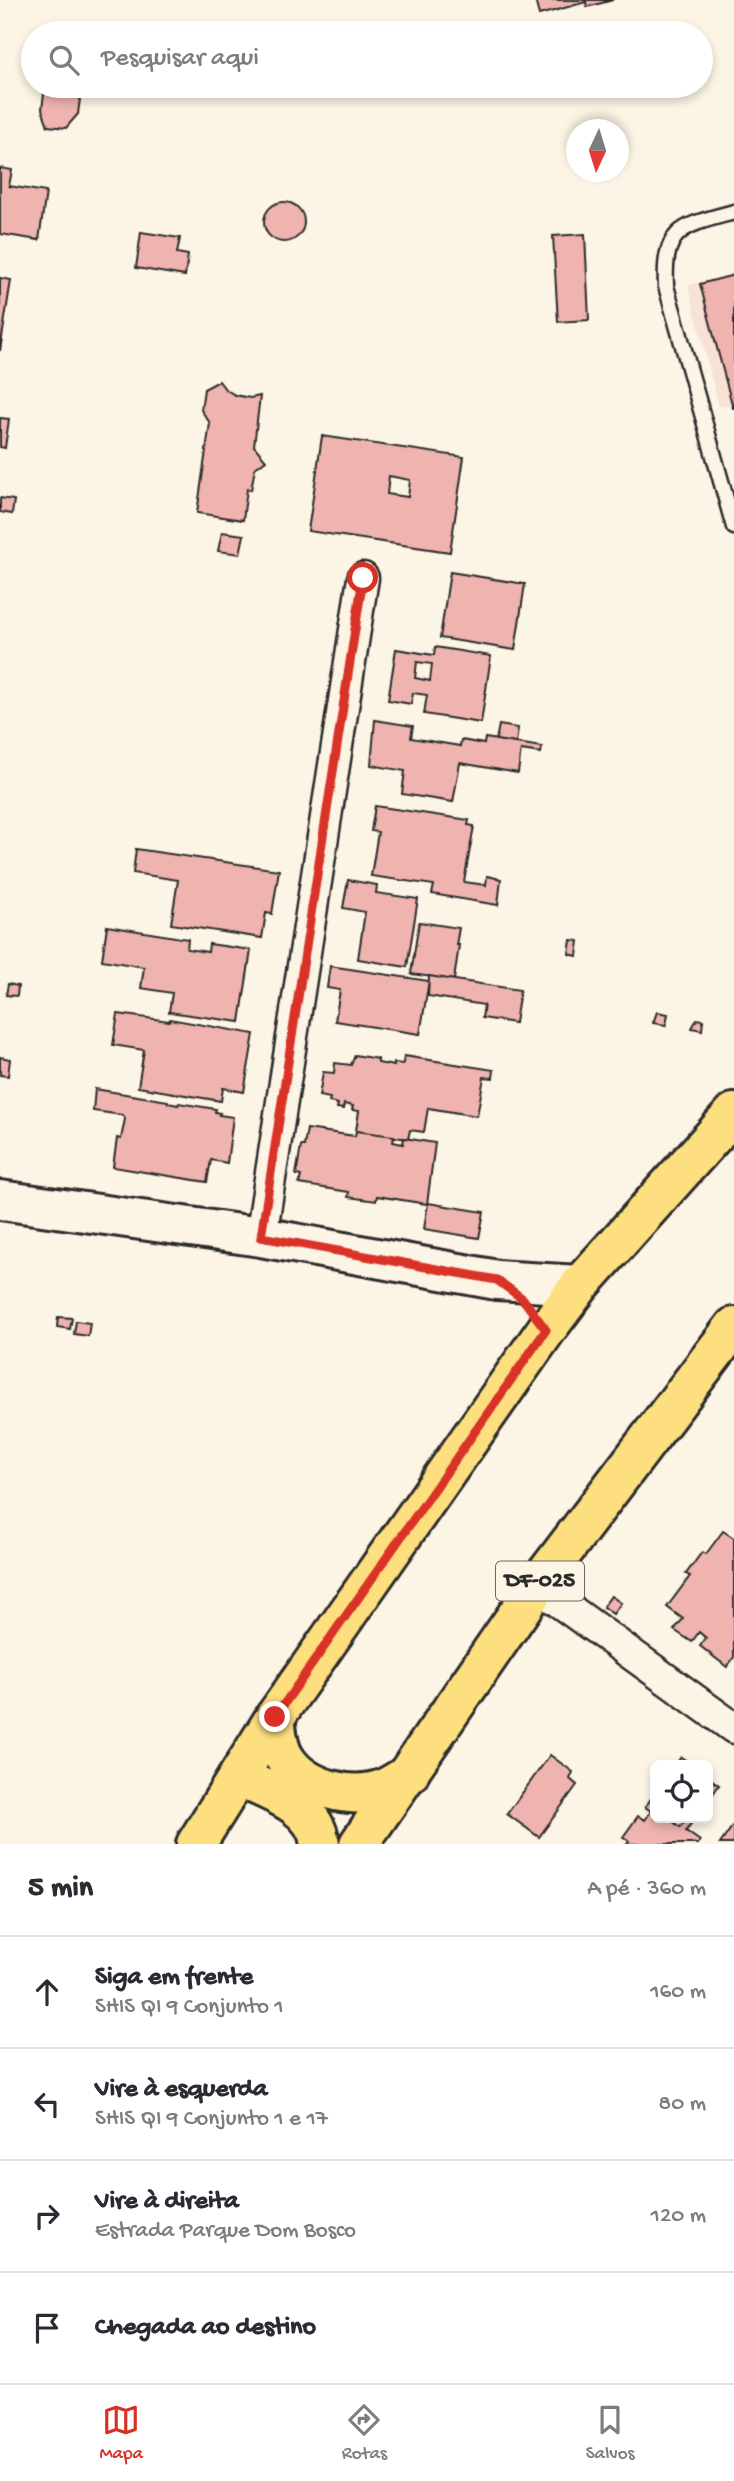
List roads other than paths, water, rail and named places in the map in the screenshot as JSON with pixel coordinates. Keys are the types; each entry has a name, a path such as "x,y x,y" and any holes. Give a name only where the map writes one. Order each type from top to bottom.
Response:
{"main road":[{"path":"196,1844 275,1717 546,1330 580,1285 734,1113"},
{"name":"DF-025","path":"359,1844 410,1774 537,1586 734,1327"},
{"path":"275,1717 278,1742 285,1759 303,1779 321,1787 361,1793 384,1788 410,1774"},
{"path":"238,1777 294,1804 314,1823 320,1844"}],"street":[{"path":"261,1237 363,578"},
{"path":"0,1200 261,1237 497,1280 580,1285"},
{"path":"497,1280 523,1299 546,1330"},
{"path":"537,1586 734,1728"}],"lane":[{"path":"734,212 699,222 680,232 670,241 665,261 666,286 734,527"}]}
